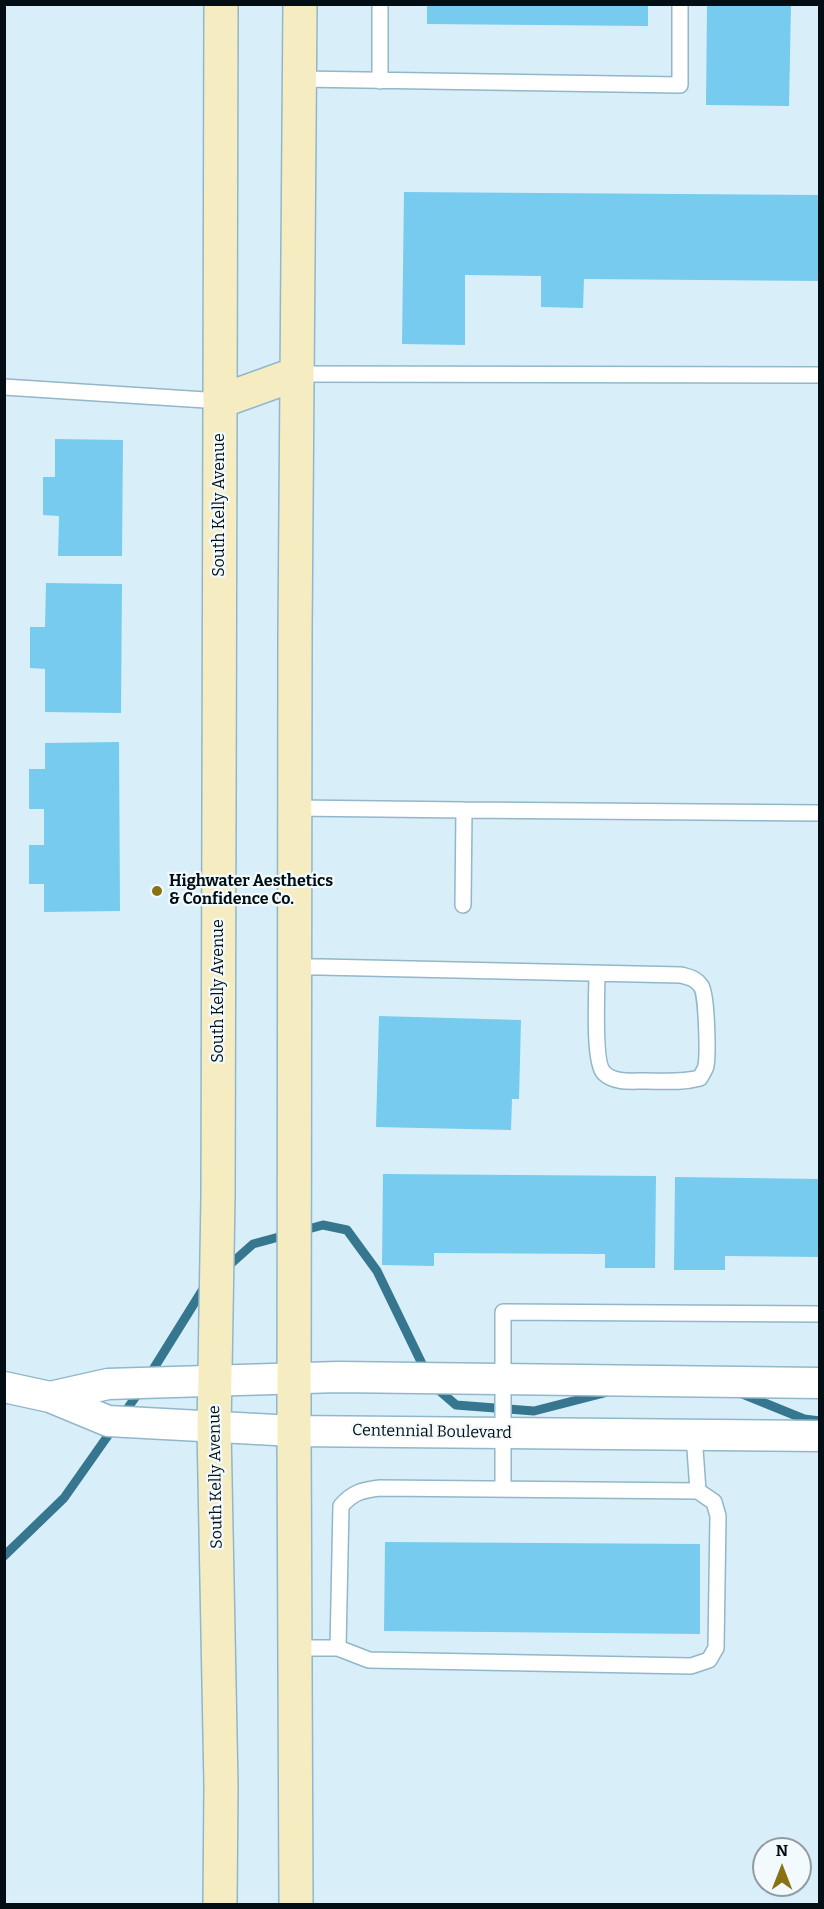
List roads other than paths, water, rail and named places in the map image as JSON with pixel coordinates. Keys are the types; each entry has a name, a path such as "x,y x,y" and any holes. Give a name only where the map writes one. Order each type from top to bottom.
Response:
{"main road":[{"name":"South Kelly Avenue","path":"220,1905 221,1786 214,1428 218,1197 221,4"},
{"path":"296,1905 294,1378 296,374 300,4"},
{"path":"221,401 296,374"}],"street":[{"name":"Centennial Boulevard","path":"50,1397 108,1384 338,1377 819,1383"},
{"name":"Centennial Boulevard","path":"4,1387 50,1397 108,1421 214,1428 504,1434 819,1436"}],"lane":[{"path":"380,4 380,81"},
{"path":"300,79 680,85 680,4"},
{"path":"296,374 819,375"},
{"path":"4,387 221,401"},
{"path":"296,808 819,813"},
{"path":"463,905 464,810"},
{"path":"296,967 597,973 681,975 693,978 702,987 705,1000 706,1067 700,1078 688,1081 622,1081 602,1072 597,1056 597,973"},
{"path":"503,1489 503,1312 819,1314"},
{"path":"694,1435 698,1491"},
{"path":"295,1648 338,1648 369,1660 691,1666 709,1660 716,1648 718,1516 714,1502 698,1491 380,1488 362,1490 350,1495 341,1506 338,1648"}],"waterway":[{"path":"225,1269 253,1244 323,1225 347,1230 377,1271 426,1372"},
{"path":"149,1376 205,1286"},
{"path":"434,1386 456,1405 534,1411 608,1392"},
{"path":"122,1416 142,1388"},
{"path":"740,1393 804,1419 820,1421"},
{"path":"4,1556 64,1498 114,1427"}],"place":[{"name":"Highwater Aesthetics & Confidence Co.","path":"157,891"}]}
